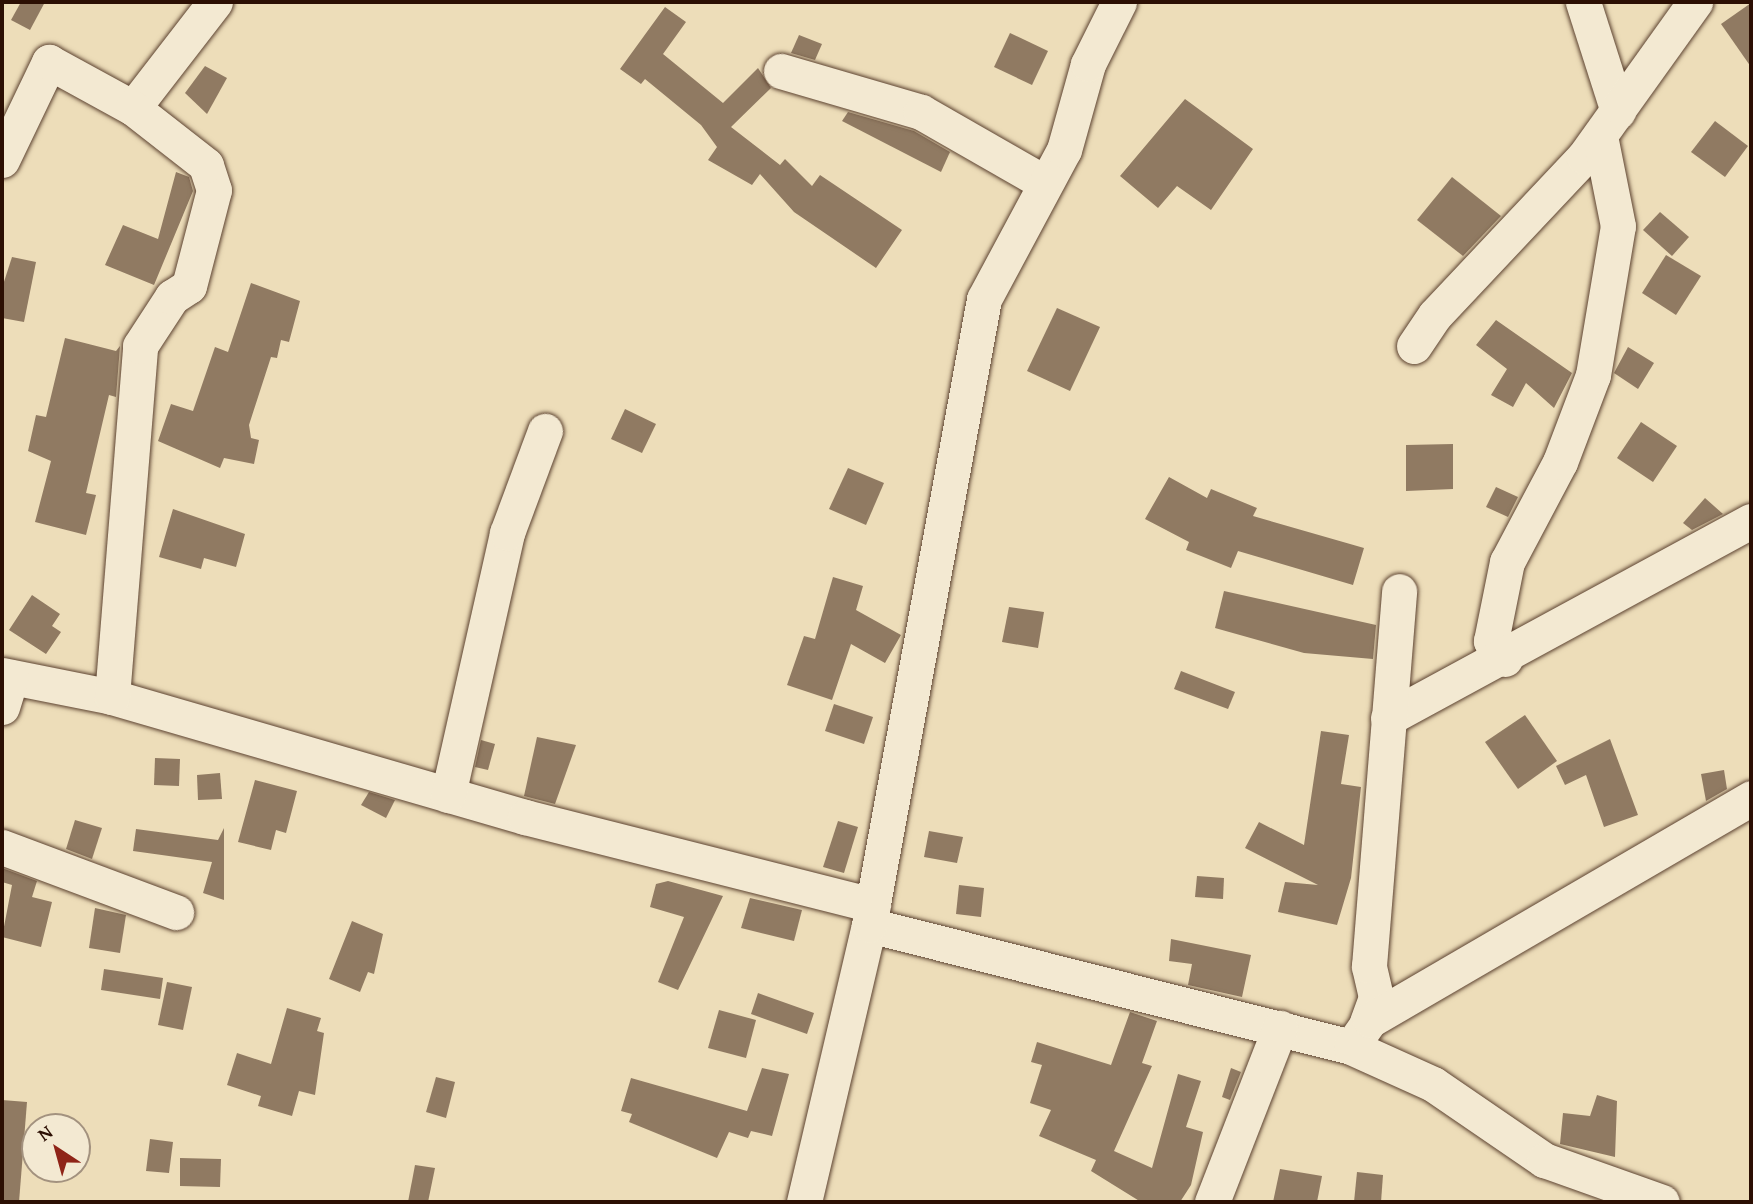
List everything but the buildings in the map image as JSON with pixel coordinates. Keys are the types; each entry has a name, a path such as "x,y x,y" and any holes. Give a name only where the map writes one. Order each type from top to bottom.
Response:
{"street":[{"path":"133,108 215,2"},
{"path":"804,1202 871,915 984,299 1064,150 1088,64 1119,2"},
{"path":"1504,659 1491,641 1507,562 1560,462 1593,375 1618,226 1609,124 1583,2"},
{"path":"1415,346 1609,124 1695,2"},
{"path":"2,160 48,62 133,108 206,165 214,190 189,286 172,297 140,345 112,697"},
{"path":"781,71 921,112 1045,183"},
{"path":"448,794 507,533 545,431"},
{"path":"1388,718 1504,659 1751,521"},
{"path":"1359,1035 1376,997 1369,966 1399,591"},
{"path":"5,686 112,697 871,915 1280,1028 1359,1035 1544,1160 1662,1202"},
{"path":"1359,1035 1751,798"},
{"path":"2,847 176,912"},
{"path":"1212,1202 1280,1028"}]}
